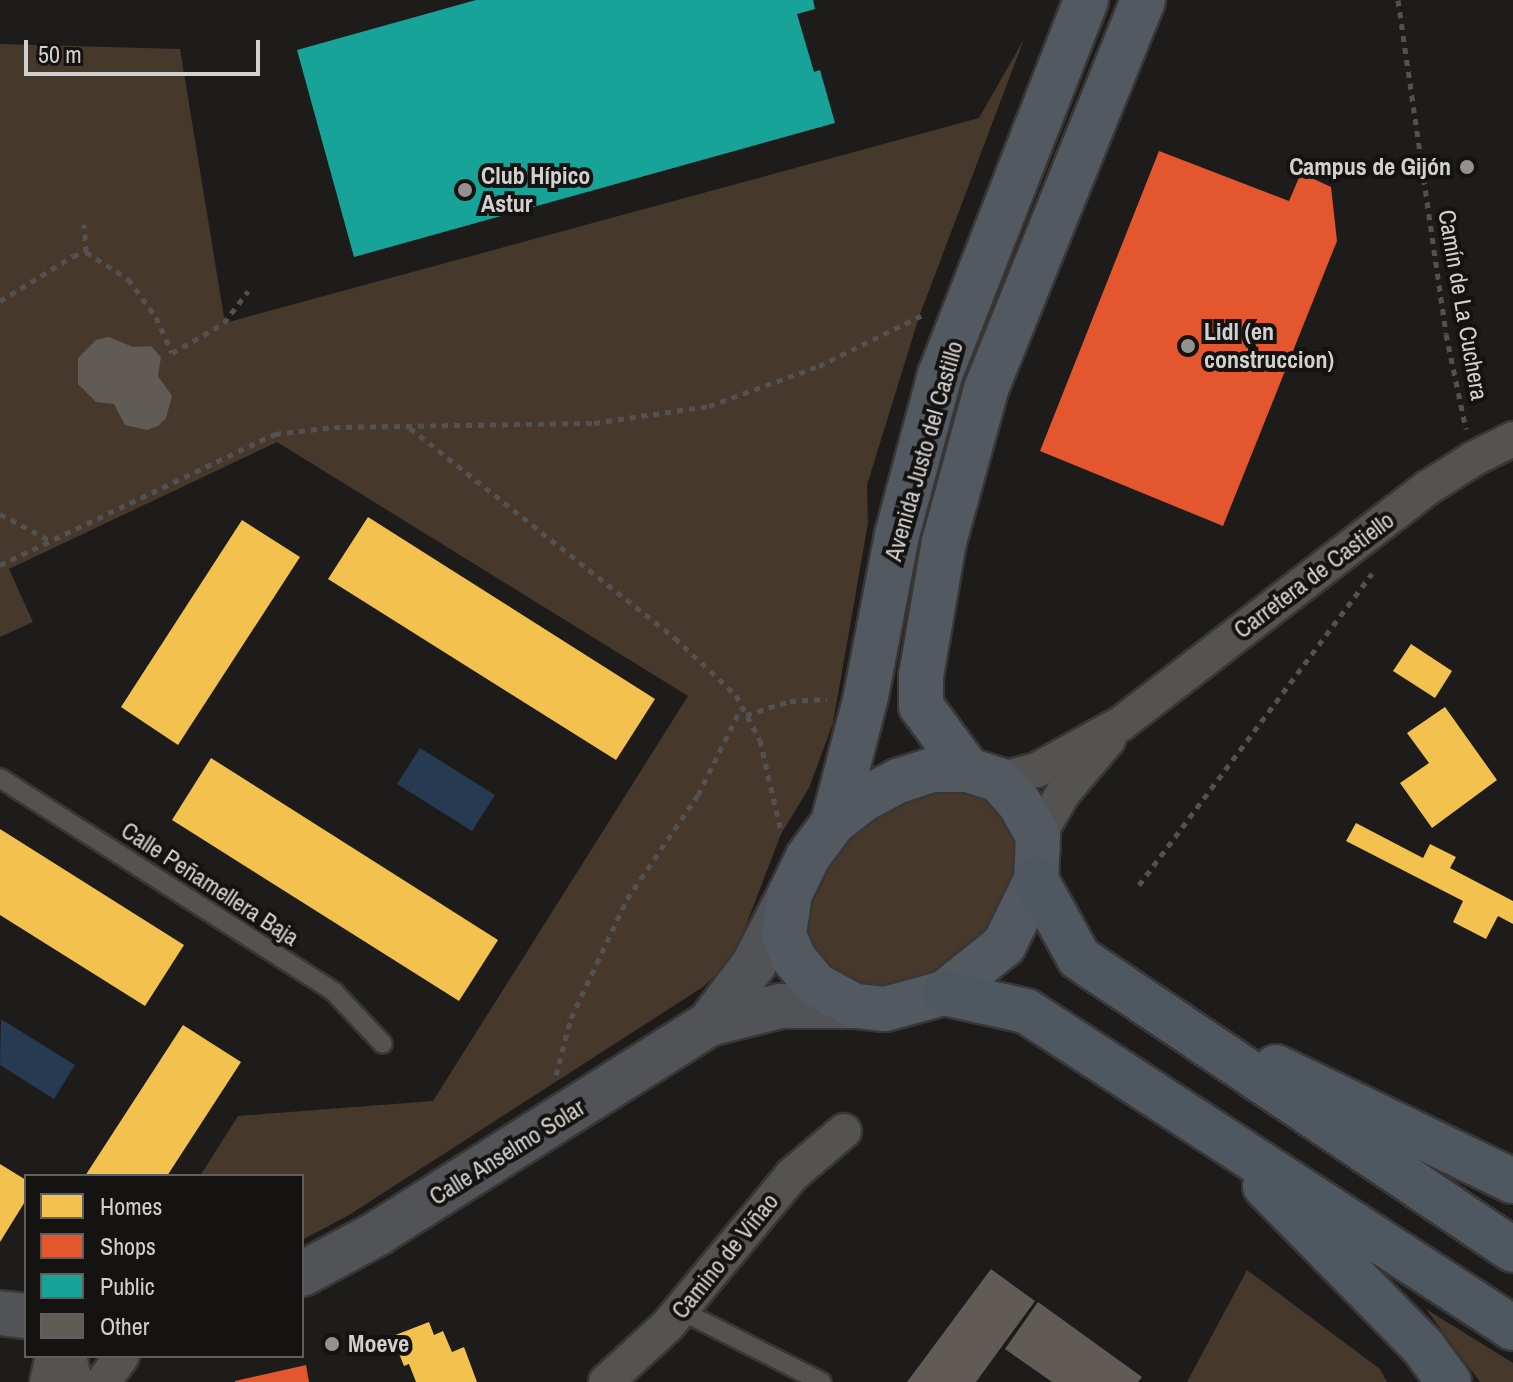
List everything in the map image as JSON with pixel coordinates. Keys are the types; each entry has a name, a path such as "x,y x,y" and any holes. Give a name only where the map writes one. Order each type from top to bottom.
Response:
{"highway":[{"path":"1036,880 1079,958 1513,1250"},
{"path":"944,993 1026,1011 1513,1328"},
{"path":"1174,1024 1303,1078 1513,1181"},
{"path":"1204,1125 1424,1348 1449,1382"}],"main road":[{"name":"Avenida Justo del Castillo","path":"833,823 866,696 897,535 940,375 1086,0"},
{"name":"Avenida Justo del Castillo","path":"984,775 921,706 921,676 944,542 986,389 1143,0"},
{"path":"932,770 984,775 1020,804 1038,836 1036,880 1004,945 944,993 885,1009 855,1006 816,985 794,959 784,934 790,894 808,857 833,823 862,800 898,781 932,770"},
{"name":"Calle Anselmo Solar","path":"709,1024 754,964 790,894"},
{"name":"Calle Anselmo Solar","path":"304,1273 378,1233 709,1024 780,1006 855,1006"},
{"path":"0,1313 24,1316"}],"street":[{"name":"Carretera de Castiello","path":"984,775 1037,770 1122,723 1429,487 1473,459 1513,439"},
{"name":"Carretera de Castiello","path":"1038,836 1063,793 1122,723"},
{"name":"Camino de Viñao","path":"606,1382 680,1310 792,1175 844,1131"},
{"path":"47,1382 53,1358"},
{"path":"69,1358 75,1382"},
{"path":"103,1382 121,1358"}],"lane":[{"name":"Calle Peñamellera Baja","path":"0,778 334,992 383,1044"},
{"path":"680,1310 822,1382"}],"path":[{"name":"Camín de La Cuchera","path":"1398,0 1446,334 1465,425"},
{"path":"84,224 86,252"},
{"path":"0,301 73,256 86,252 128,279 156,317 172,353 224,323 248,291"},
{"path":"0,565 275,434 334,427 594,423 709,406 819,366 973,291"},
{"path":"409,428 675,638 736,695 760,740 781,834"},
{"path":"0,514 51,541"},
{"path":"1139,885 1361,591 1376,565"},
{"path":"746,715 790,701 866,696"},
{"path":"554,1081 571,1018 627,899 698,795 742,707"}],"shaded area":[{"path":"1024,39 919,317 867,485 868,523 833,723 809,788 781,834 733,959 703,987 349,1215 304,1239 304,1174 201,1174 238,1116 433,1101 688,696 277,442 9,569 33,622 0,637 0,44 180,49 225,323 979,118"},
{"path":"999,780 1036,880 944,993 816,985 790,894 862,800"},
{"path":"1247,1270 1380,1369 1387,1382 1187,1382"},
{"path":"1426,1309 1513,1363 1513,1382 1480,1382"}],"water":[{"path":"420,748 495,795 472,831 397,784"},
{"path":"1,1019 75,1065 54,1099 0,1065"}],"building: Homes":[{"path":"368,517 655,699 616,760 328,579"},
{"path":"242,520 300,557 178,745 121,707"},
{"path":"1411,644 1452,671 1435,698 1393,671"},
{"path":"1445,707 1497,780 1432,828 1400,783 1429,763 1407,733"},
{"path":"211,758 498,940 459,1001 172,820"},
{"path":"1356,823 1423,858 1430,844 1456,857 1450,868 1513,901 1513,924 1498,916 1486,939 1453,922 1463,901 1346,841"},
{"path":"0,829 184,945 145,1006 0,915"},
{"path":"183,1025 241,1062 168,1174 86,1174"},
{"path":"0,1164 24,1179 24,1203 0,1242"},
{"path":"429,1322 434,1335 443,1331 452,1352 464,1347 477,1382 416,1382 409,1364 404,1366 398,1351 391,1354 385,1339"}],"building: Shops":[{"name":"Lidl (en construccion)","path":"1159,151 1289,201 1301,173 1331,187 1337,241 1223,526 1040,451"},
{"path":"306,1365 309,1382 235,1382 235,1381"}],"building: Public":[{"name":"Club Hípico Astur","path":"476,0 813,0 815,9 797,14 814,72 820,70 835,123 354,257 297,50"}],"building: Other":[{"path":"109,337 133,347 151,346 161,357 158,376 172,396 166,418 158,426 147,430 125,425 114,404 96,402 78,384 78,358 96,340"},
{"path":"991,1269 1035,1301 976,1382 907,1382"},
{"path":"1038,1302 1142,1377 1138,1382 1052,1382 1005,1349"}],"place":[{"name":"Campus de Gijón","path":"1467,167"},
{"name":"Club Hípico Astur","path":"465,190"},
{"name":"Lidl (en construccion)","path":"1188,346"},
{"name":"Moeve","path":"332,1344"}]}
